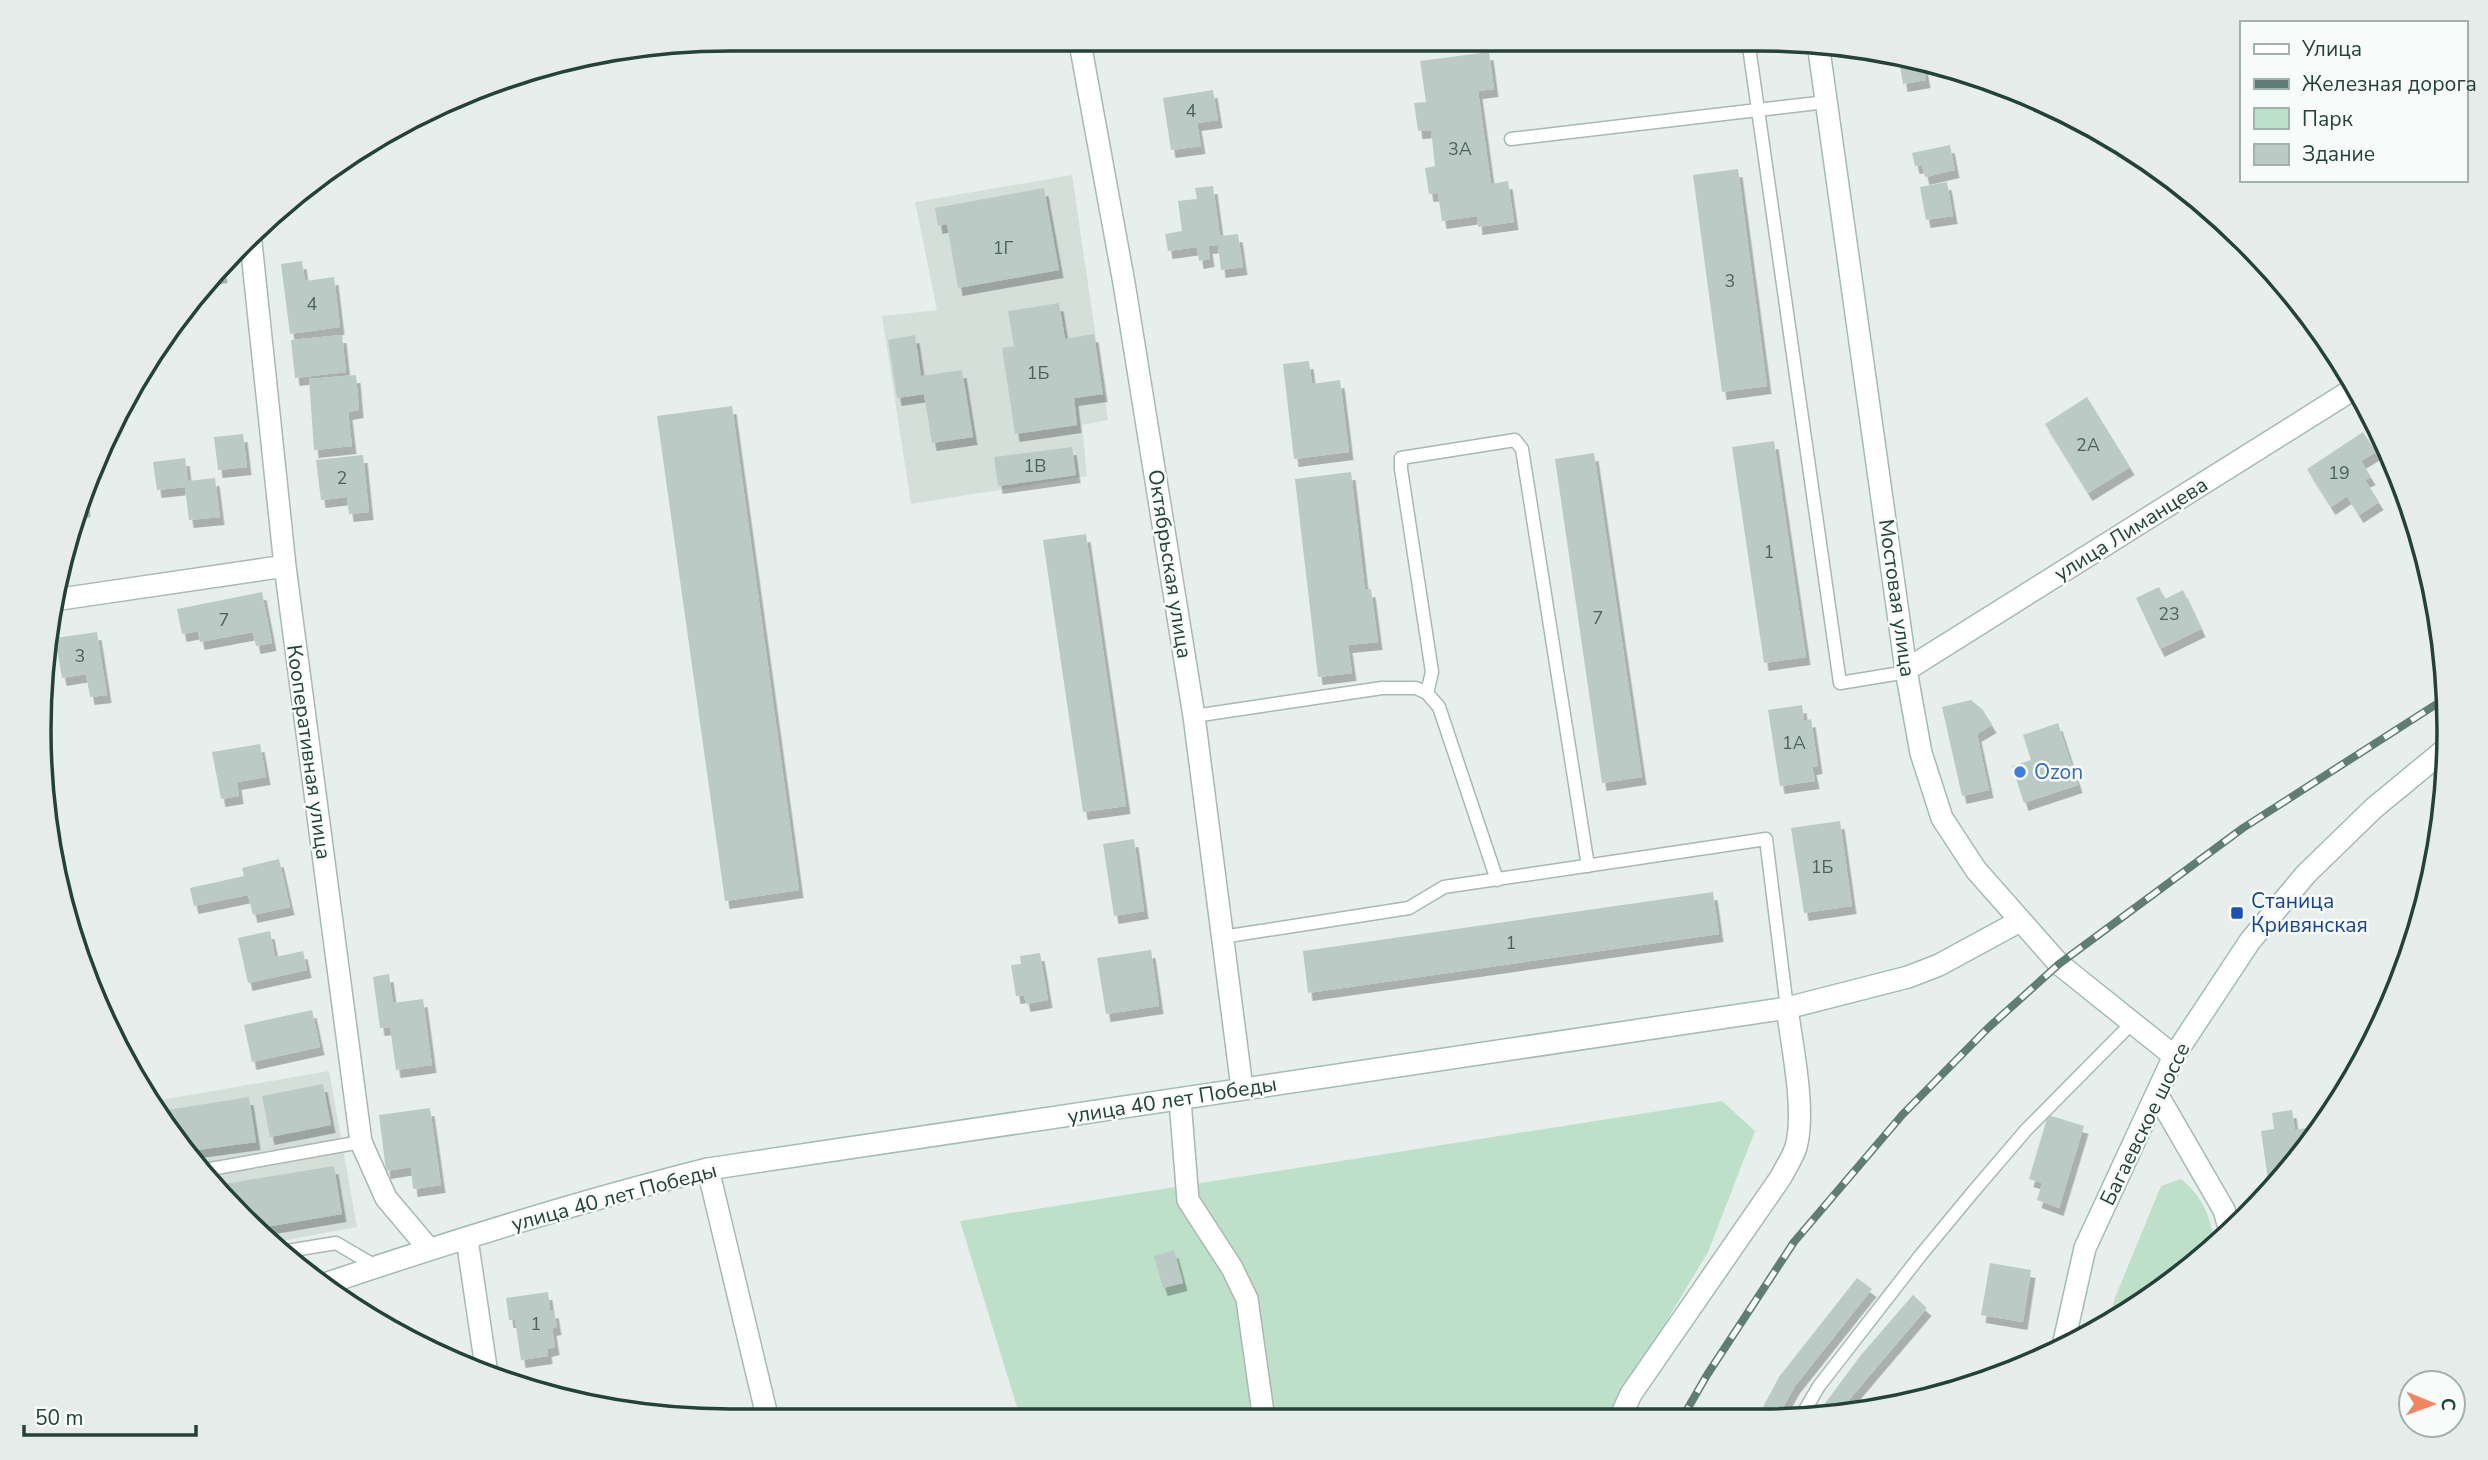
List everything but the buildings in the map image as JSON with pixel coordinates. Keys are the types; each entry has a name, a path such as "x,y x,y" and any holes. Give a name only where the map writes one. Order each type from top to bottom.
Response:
{"street":[{"name":"Октябрьская улица","path":"1081,51 1124,283 1194,716 1242,1088"},
{"name":"Мостовая улица","path":"1819,54 1907,671 1922,752 1942,818 1976,870 2059,964 2174,1056"},
{"name":"Кооперативная улица","path":"252,248 285,566 361,1142 386,1198 429,1249"},
{"name":"улица Лиманцева","path":"1907,671 2347,393"},
{"path":"64,599 285,566"},
{"name":"Багаевское шоссе","path":"2065,1335 2085,1248 2174,1056 2250,941 2306,874 2374,808 2436,757"},
{"name":"улица 40 лет Победы","path":"334,1282 569,1206 708,1170 1787,1008 1908,977 1939,965 2020,921"},
{"path":"1624,1409 1631,1394 1781,1177 1796,1147 1799,1121 1797,1085 1787,1008"},
{"path":"2157,1094 2224,1210 2227,1221"},
{"path":"1180,1100 1188,1200 1232,1268 1247,1299 1262,1409"},
{"path":"708,1170 765,1409"},
{"path":"467,1239 485,1364"}],"lane":[{"path":"1750,51 1840,683 1907,671"},
{"path":"1511,139 1826,102"},
{"path":"1427,693 1432,672 1401,458 1515,440 1522,449 1588,866"},
{"path":"1194,716 1382,688 1416,688 1427,693 1439,707 1497,880"},
{"path":"1222,937 1409,908 1444,887 1766,839 1787,1008"},
{"path":"1806,1408 1819,1386 1920,1256 2026,1129 2132,1023"},
{"path":"211,1169 361,1142"},
{"path":"293,1250 336,1243 377,1267"}],"shaded area":[{"path":"1072,175 1108,420 1082,425 1087,476 911,504 882,316 937,310 915,202"},
{"path":"329,1071 357,1227 282,1241 219,1178 161,1100"}],"green space":[{"path":"1722,1101 1755,1131 1708,1252 1614,1409 1018,1409 960,1221"},
{"path":"2181,1179 2189,1186 2206,1210 2212,1235 2172,1269 2112,1309 2114,1300 2161,1186"}],"railway":[{"path":"1687,1409 1794,1242 1903,1114 1988,1028 2059,964 2243,828 2436,704"}],"place":[{"name":"Ozon","path":"2020,772"},
{"name":"Станица Кривянская","path":"2237,913"}]}
